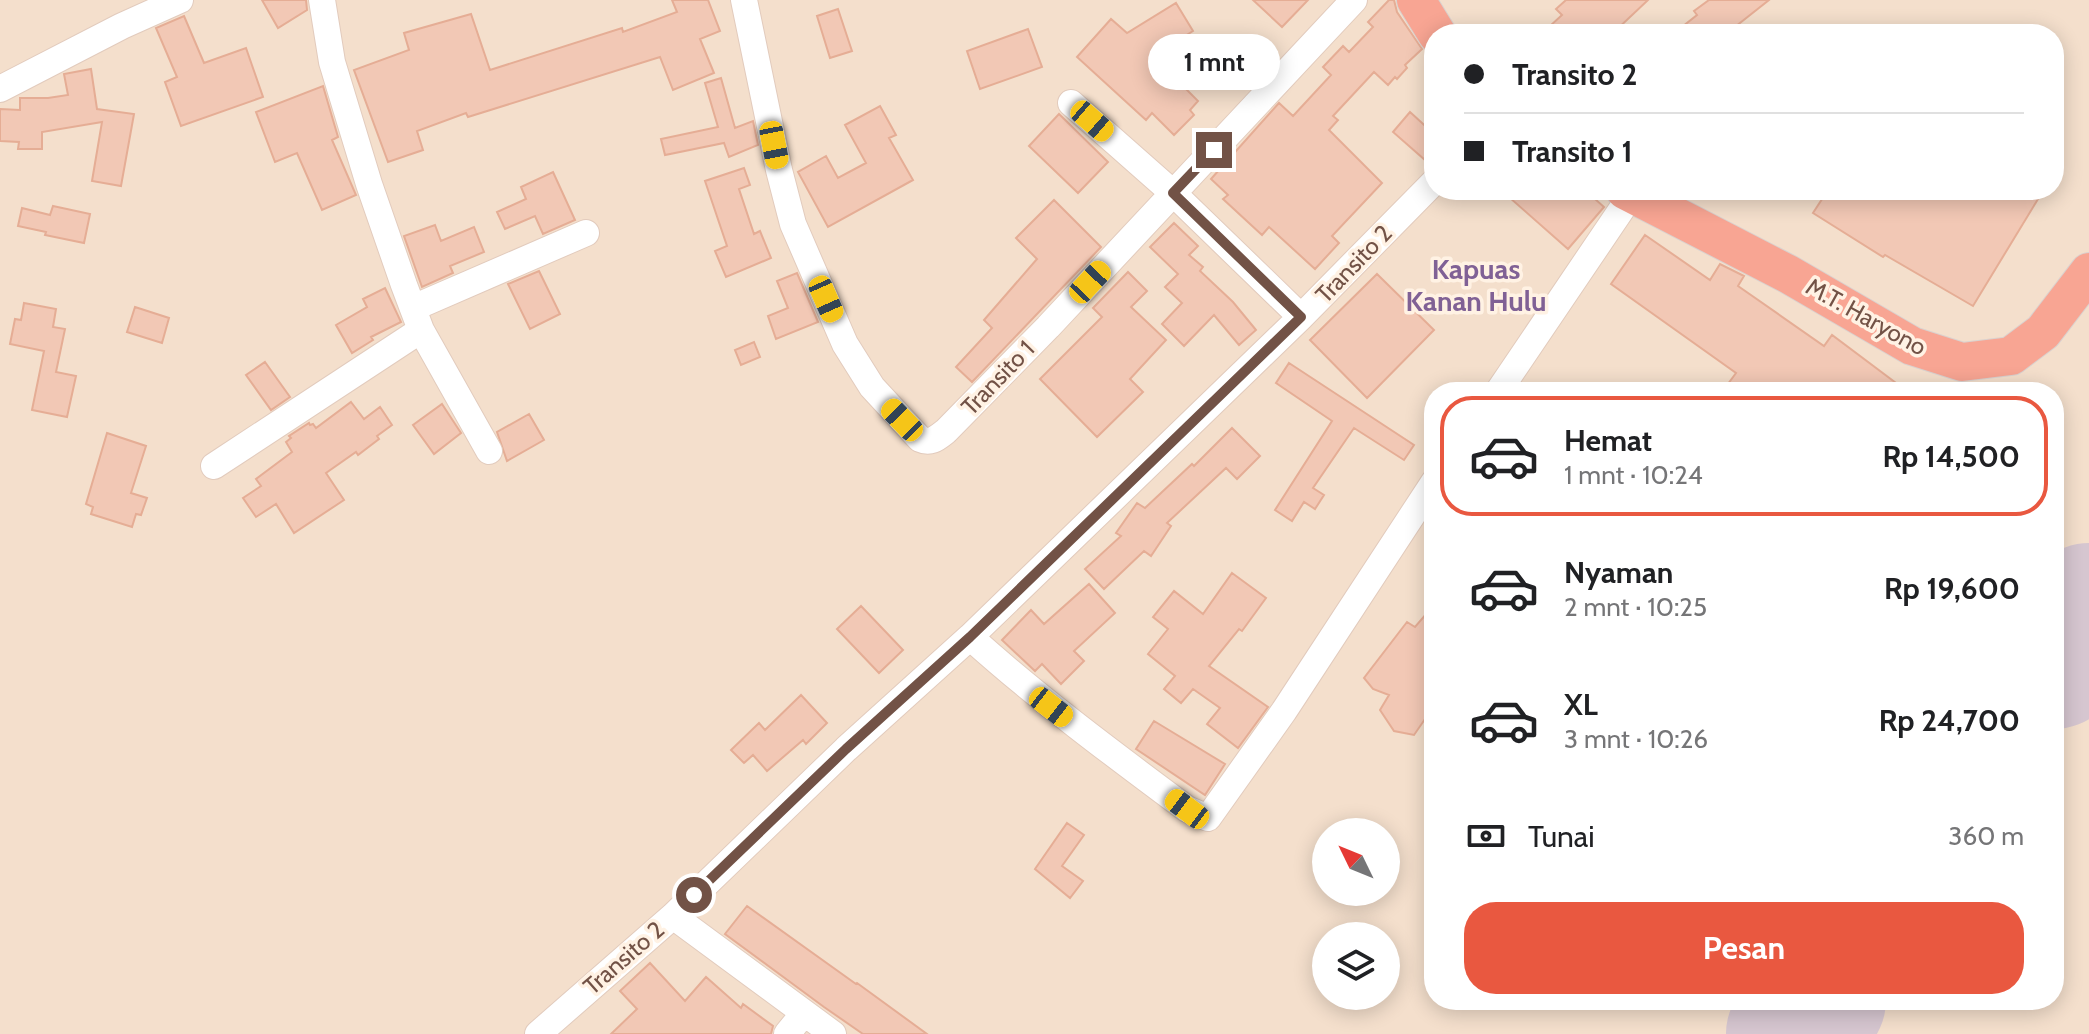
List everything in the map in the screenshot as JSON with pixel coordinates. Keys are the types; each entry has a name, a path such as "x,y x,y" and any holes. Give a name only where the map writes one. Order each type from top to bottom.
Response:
{"highway":[{"path":"1416,0 1431,24"},
{"name":"M.T. Haryono","path":"1645,200 1788,274 1912,346 1962,362 2011,356 2043,332 2089,272"}],"street":[{"path":"0,89 81,46 180,0"},
{"path":"322,0 332,62 369,184 417,319 489,451"},
{"name":"Transito 1","path":"746,8 793,224 845,344 866,379 926,442 933,441 946,431 1354,0"},
{"path":"1071,103 1173,193 1301,317"},
{"name":"Transito 2","path":"538,1034 673,916 846,749 970,637 1301,317 1424,192"},
{"path":"1505,382 1624,200"},
{"path":"214,466 417,319 586,233"},
{"path":"970,637 1062,716 1187,809 1208,818 1284,711 1424,497"},
{"path":"673,916 833,1034"},
{"path":"787,1034 804,1013"}],"shaded area":[{"path":"0,0 2089,0 2089,1034 0,1034"}],"building":[{"path":"262,0 306,0 307,10 278,28"},
{"path":"672,0 708,0 720,31 700,39 714,73 673,90 660,57 468,117 466,113 417,131 423,150 388,162 354,70 409,50 404,33 471,14 490,70 622,28 623,32 677,12"},
{"path":"1253,0 1308,0 1282,27"},
{"path":"1389,0 1394,0 1397,12 1422,49 1405,65 1407,68 1397,79 1395,77 1388,85 1374,72 1333,116 1338,120 1329,130 1382,183 1332,236 1339,243 1315,269 1269,227 1262,235 1223,199 1228,195 1211,179 1279,103 1293,116 1331,75 1323,67 1343,46 1349,52 1373,27 1368,22"},
{"path":"1566,0 1648,0 1623,24 1552,24 1562,15 1556,9"},
{"path":"1709,0 1769,0 1739,24 1686,24 1697,15 1694,11"},
{"path":"1176,3 1193,31 1153,56 1198,101 1190,110 1194,115 1174,135 1152,113 1146,120 1077,57 1111,19 1127,33"},
{"path":"838,9 852,51 830,58 817,16"},
{"path":"184,16 204,63 246,48 263,97 181,126 165,82 177,77 156,28"},
{"path":"1028,29 1042,67 980,89 967,51"},
{"path":"1249,44 1264,57 1251,72 1236,59"},
{"path":"91,69 97,109 134,114 121,186 92,181 102,122 42,132 42,149 18,149 19,142 0,141 0,109 20,110 20,98 68,95 64,74"},
{"path":"721,78 735,128 753,121 758,145 729,157 724,143 665,155 661,139 718,127 705,83"},
{"path":"323,86 338,137 332,140 356,195 322,210 297,153 275,162 256,112"},
{"path":"880,106 896,135 889,138 913,180 828,227 798,172 826,156 838,178 866,163 845,125"},
{"path":"1410,112 1424,125 1424,159 1393,132"},
{"path":"1059,114 1108,162 1078,193 1029,146"},
{"path":"744,168 750,185 739,189 754,234 760,231 771,258 726,277 715,251 727,246 705,181"},
{"path":"553,172 575,220 543,234 535,216 505,229 497,212 526,199 521,187"},
{"path":"1054,200 1101,247 972,382 956,367 992,328 984,320 1037,259 1016,238"},
{"path":"1512,200 1596,200 1604,207 1568,249"},
{"path":"1821,200 2037,200 1973,306 1885,255 1883,257 1813,213"},
{"path":"53,206 90,214 84,243 18,226 22,208 50,215"},
{"path":"1174,223 1198,246 1189,255 1203,267 1200,271 1233,302 1256,330 1239,345 1214,315 1184,346 1162,324 1182,303 1165,287 1178,274 1150,247"},
{"path":"435,225 441,241 474,227 484,252 450,266 453,273 422,287 404,236"},
{"path":"1645,235 1710,280 1720,264 1744,276 1738,286 1824,346 1832,335 1895,382 1729,382 1736,373 1611,284"},
{"path":"539,271 560,314 530,329 508,284"},
{"path":"1128,272 1147,291 1131,307 1166,340 1130,379 1143,392 1097,437 1040,379 1102,317 1093,308"},
{"path":"797,273 818,322 776,339 768,316 788,308 777,281"},
{"path":"1377,274 1434,330 1367,398 1310,340"},
{"path":"385,288 401,322 371,337 373,340 352,353 336,325 367,307 363,299"},
{"path":"24,303 56,309 53,327 65,329 56,372 76,376 67,417 32,410 44,351 10,344 15,319 21,320"},
{"path":"135,307 169,318 162,343 127,332"},
{"path":"754,342 760,357 741,365 735,350"},
{"path":"265,362 290,397 271,410 246,375"},
{"path":"1289,363 1414,445 1404,460 1354,428 1313,488 1324,495 1315,509 1304,502 1292,521 1275,510 1332,421 1276,383"},
{"path":"351,402 364,419 380,407 392,425 358,455 356,452 326,473 344,500 294,533 276,504 256,517 243,498 261,486 256,479 292,452 286,442 291,438 289,436 309,423 316,428"},
{"path":"442,404 461,433 434,454 413,425"},
{"path":"529,414 544,440 507,461 497,432"},
{"path":"1232,428 1260,456 1237,479 1226,468 1167,523 1171,526 1151,556 1144,551 1104,589 1085,569 1121,536 1116,533 1137,503 1145,508"},
{"path":"107,433 146,446 131,493 147,498 141,515 136,514 132,527 91,514 93,507 86,504"},
{"path":"1232,573 1266,598 1242,631 1239,629 1209,666 1268,707 1238,748 1207,724 1220,708 1193,689 1181,703 1164,689 1175,676 1148,654 1168,629 1153,617 1174,591 1203,614"},
{"path":"1089,584 1115,613 1074,651 1084,661 1061,684 1042,664 1035,671 1002,640 1031,610 1044,624"},
{"path":"861,606 903,650 879,673 837,629"},
{"path":"1424,617 1424,720 1414,735 1394,731 1380,710 1389,695 1373,689 1364,678 1407,622 1415,627"},
{"path":"801,695 827,723 806,744 803,740 767,771 753,755 744,763 731,750 759,723 765,730"},
{"path":"1154,721 1225,764 1205,795 1136,749"},
{"path":"1067,823 1084,835 1062,866 1083,881 1070,898 1035,869"},
{"path":"747,906 927,1034 863,1034 824,1007 725,934"},
{"path":"650,963 685,1001 706,977 741,1008 743,1004 773,1026 771,1034 611,1034 637,1009 620,991"}],"runway":[{"path":"2064,647 2089,611"},
{"path":"1794,1034 1811,1010"}],"district":[{"name":"Kapuas Kanan Hulu","path":"1476,285"}],"route":[{"path":"694,895 846,749 970,637 1301,317 1173,193 1214,150"}]}
